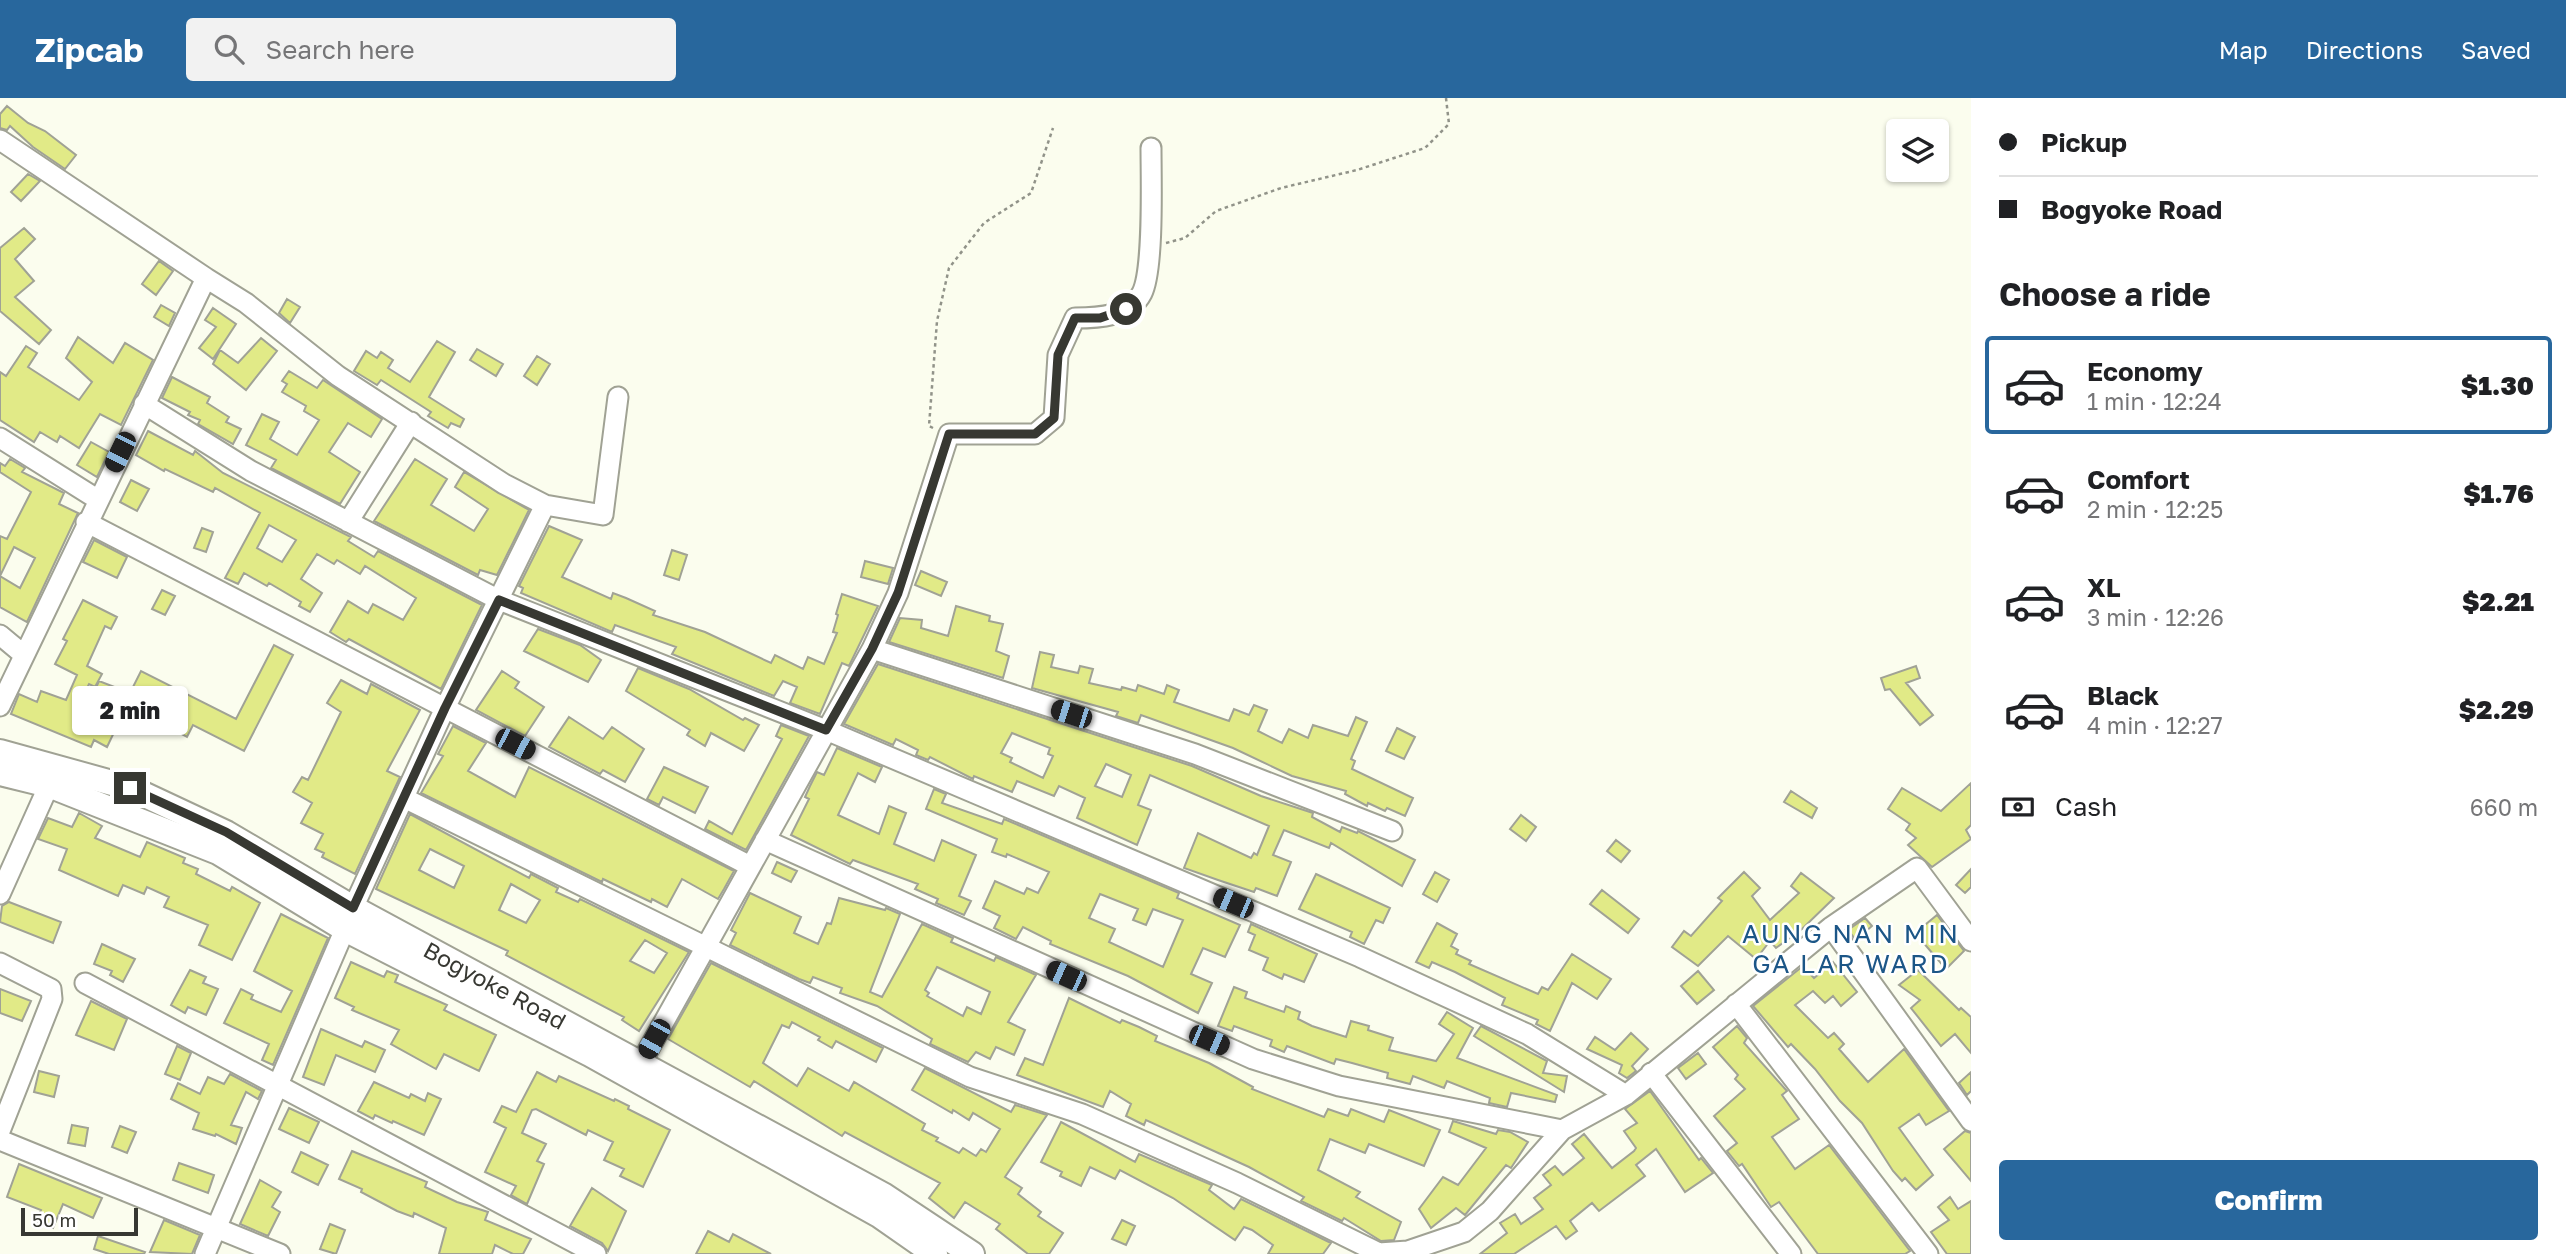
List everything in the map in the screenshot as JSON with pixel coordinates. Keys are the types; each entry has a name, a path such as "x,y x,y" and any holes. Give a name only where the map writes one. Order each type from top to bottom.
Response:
{"main road":[{"name":"Bogyoke Road","path":"0,752 130,788 226,832 349,918 878,1215 935,1254"},
{"name":"Bogyoke Road","path":"0,772 49,785 218,852 641,1063 883,1195 972,1254"}],"street":[{"path":"0,140 246,303 338,376 504,484 545,505 603,515 618,397"},
{"path":"641,1063 872,649 898,593 949,434 1035,434 1054,418 1058,355 1075,318 1100,318 1126,309 1142,293 1149,247 1151,148"},
{"path":"0,706 97,499 206,278"},
{"path":"144,404 251,471 499,600 826,730 1456,1001 1527,1034 1626,1095"},
{"path":"348,522 411,422"},
{"path":"0,438 97,499"},
{"path":"205,1254 349,918 445,708 545,505"},
{"path":"86,522 750,866"},
{"path":"0,635 24,655"},
{"path":"872,649 1195,754 1392,831"},
{"path":"0,894 49,785"},
{"path":"404,798 970,1077 1082,1114 1237,1183 1379,1253 1408,1251 1464,1232 1490,1211 1562,1130 1626,1095 1831,927 1917,868 1971,941"},
{"path":"765,840 1254,1059 1339,1086 1562,1130"},
{"path":"1831,927 1971,1121"},
{"path":"0,964 51,989 52,999 1,1130 215,1229 280,1254"},
{"path":"85,983 596,1254"},
{"path":"1736,1004 1928,1254"},
{"path":"1651,1073 1791,1254"}],"path":[{"path":"1149,247 1185,238 1216,211 1280,188 1357,170 1425,148 1448,124 1446,98"},
{"path":"949,434 929,426 937,321 949,268 984,222 1031,193 1053,128"}],"building":[{"path":"7,106 76,155 65,169 33,147 10,126 7,130 0,128 0,114"},
{"path":"28,174 40,181 21,201 11,192"},
{"path":"24,228 35,239 15,259 34,281 15,297 51,330 39,344 0,311 0,248"},
{"path":"159,261 173,271 156,295 142,284"},
{"path":"287,299 300,307 290,323 279,313"},
{"path":"161,305 175,313 169,326 154,317"},
{"path":"213,308 236,324 213,359 199,348 216,327 205,320"},
{"path":"78,337 113,363 125,343 153,360 121,425 100,414 79,448 60,436 57,442 40,432 34,442 0,420 0,372 6,376 26,346 37,353 28,367 79,400 92,382 66,358"},
{"path":"261,338 277,351 246,390 213,364 220,350 238,363"},
{"path":"437,341 455,352 429,397 464,419 460,427 451,423 448,428 428,416 431,412 381,380 377,385 354,371 366,351 377,358 381,352 393,360 388,368 410,382"},
{"path":"477,349 503,364 496,376 470,360"},
{"path":"537,356 550,364 537,385 524,376"},
{"path":"289,371 317,388 323,380 382,419 371,437 348,423 329,452 360,472 340,504 271,468 276,460 246,445 262,414 279,422 270,439 297,455 319,420 304,411 306,406 282,392 287,384 282,381"},
{"path":"172,377 210,397 207,403 229,417 226,422 241,429 233,444 198,424 200,420 188,415 190,412 162,398"},
{"path":"148,431 193,455 195,451 223,473 351,537 348,541 374,557 378,551 482,605 441,689 349,639 346,642 330,632 348,601 368,613 373,604 403,620 416,598 365,566 360,574 337,560 334,564 317,554 301,579 322,593 310,612 299,606 301,602 269,583 267,586 244,573 238,584 225,578 260,513 215,488 213,492 165,469 164,471 136,455","holes":["269,525 296,540 282,562 257,548"]},
{"path":"91,442 109,452 97,477 77,465"},
{"path":"10,459 25,468 22,472 64,493 59,504 78,513 27,622 0,607 0,576 0,536 7,539 31,492 0,472 0,463 5,466","holes":["14,547 35,558 20,588 0,576"]},
{"path":"415,459 447,479 431,505 474,531 488,509 455,487 464,472 529,510 497,575 480,570 478,575 374,521"},
{"path":"131,480 149,489 137,511 120,502"},
{"path":"549,526 582,540 562,577 611,599 613,593 626,598 655,611 653,615 705,632 771,663 775,655 803,669 808,657 824,664 837,633 833,632 842,594 878,606 849,666 842,663 820,714 790,703 797,687 783,681 774,696 672,654 676,647 615,625 612,632 521,593 523,588 519,586"},
{"path":"202,528 213,532 206,552 194,548"},
{"path":"94,540 127,557 117,578 83,562"},
{"path":"672,550 687,555 679,580 664,575"},
{"path":"865,561 893,568 888,584 861,577"},
{"path":"921,571 947,582 941,596 915,585"},
{"path":"162,590 175,596 165,615 152,609"},
{"path":"83,600 117,617 111,629 105,626 87,666 102,674 95,687 89,684 74,714 99,727 111,698 95,690 99,681 130,693 141,671 236,719 274,645 293,655 244,751 193,725 187,737 127,705 107,747 94,740 91,747 11,714 19,694 37,702 41,691 66,700 77,675 55,664 67,641 63,639"},
{"path":"956,606 990,616 989,621 1003,624 996,651 1009,656 1003,678 889,642 900,618 922,620 921,628 948,636"},
{"path":"538,629 580,645 601,660 588,682 524,651"},
{"path":"1040,652 1054,655 1051,667 1078,673 1080,666 1093,669 1089,683 1136,691 1138,685 1164,694 1167,685 1179,690 1174,702 1229,721 1234,709 1249,715 1254,705 1267,710 1258,731 1282,743 1289,729 1308,738 1313,725 1348,736 1356,717 1367,722 1351,759 1355,761 1352,769 1413,798 1405,816 1368,803 1367,806 1345,794 1346,791 1292,776 1233,748 1141,715 1138,723 1116,716 1118,712 1032,688"},
{"path":"878,664 1192,766 1261,796 1313,813 1312,817 1340,832 1342,827 1357,833 1358,831 1415,860 1402,886 1331,843 1329,848 1284,830 1273,855 1291,862 1277,896 1256,888 1254,892 1184,868 1198,833 1251,858 1254,853 1257,855 1269,826 1150,775 1138,805 1151,810 1137,845 1077,818 1085,798 1059,786 1054,796 1017,781 1012,792 974,776 973,779 930,757 928,760 916,755 918,750 896,739 893,745 844,724","holes":["1012,733 1050,748 1048,754 1053,756 1043,778 1010,762 1012,758 1001,753","1106,764 1131,775 1122,797 1095,786"]},
{"path":"1916,666 1920,678 1906,683 1933,715 1920,725 1890,689 1885,690 1881,678"},
{"path":"638,668 689,689 743,720 745,718 759,725 744,751 711,733 705,746 687,735 690,730 626,691"},
{"path":"502,671 519,682 515,688 544,707 525,736 476,710"},
{"path":"341,680 367,694 371,684 420,710 387,771 400,777 355,874 322,857 324,853 315,849 323,834 301,823 312,803 293,792 302,777 308,780 341,712 327,703"},
{"path":"569,717 603,739 612,727 644,749 625,782 603,770 600,774 549,747"},
{"path":"781,725 809,736 746,850 705,829 709,821 732,834 782,739 776,736"},
{"path":"453,726 486,743 468,771 515,797 529,767 734,871 718,899 682,879 667,907 652,899 651,902 603,879 602,882 421,793 443,756 438,754"},
{"path":"1397,728 1415,737 1404,759 1386,751"},
{"path":"837,748 882,767 875,782 858,773 838,815 879,834 889,806 906,813 894,844 934,861 942,840 976,855 959,896 971,901 964,915 936,903 938,899 915,889 918,884 853,860 850,864 791,835 809,799 805,797 817,772 824,775"},
{"path":"664,767 708,787 695,813 663,797 659,805 647,799"},
{"path":"1971,783 1971,825 1966,830 1971,839 1932,867 1908,845 1916,838 1906,830 1910,824 1888,809 1902,788 1941,811"},
{"path":"934,789 946,794 942,803 1002,824 1004,819 1179,893 1177,898 1240,925 1225,957 1203,948 1191,974 1212,983 1198,1013 1128,976 1050,944 1051,941 1023,927 1016,939 994,928 1000,916 983,908 995,881 1024,894 1027,888 1038,893 1049,872 1007,854 1006,857 992,852 997,839 926,809","holes":["1100,894 1138,909 1133,920 1146,925 1153,909 1183,920 1163,967 1109,942 1115,929 1089,918"]},
{"path":"1791,791 1817,808 1812,818 1784,802"},
{"path":"79,813 102,826 95,838 140,857 147,842 185,858 183,863 198,869 196,874 230,891 232,887 260,903 232,960 199,945 208,925 164,907 169,897 147,887 144,894 123,885 118,896 59,870 67,849 38,839 48,818 72,827"},
{"path":"410,814 529,878 531,874 558,888 556,892 578,902 580,899 689,952 639,1031 622,1020 624,1017 506,955 508,951 376,889","holes":["430,849 464,866 454,888 419,870","511,884 540,900 526,923 499,910","645,940 667,953 654,973 630,961"]},
{"path":"1521,815 1536,827 1526,841 1510,829"},
{"path":"1616,840 1630,851 1621,862 1607,851"},
{"path":"777,862 797,871 791,882 772,873"},
{"path":"1971,869 1971,887 1965,893 1956,885"},
{"path":"1435,872 1449,880 1437,902 1423,894"},
{"path":"1744,872 1760,888 1752,896 1770,920 1799,893 1791,886 1801,873 1834,898 1802,929 1776,948 1770,941 1756,959 1728,936 1698,966 1672,947 1684,931 1691,936 1722,901 1718,898"},
{"path":"1316,874 1390,908 1383,923 1376,920 1364,944 1350,937 1352,932 1299,909"},
{"path":"1602,890 1639,919 1628,933 1590,904"},
{"path":"750,893 801,917 794,933 818,944 827,923 831,924 839,898 885,910 886,908 900,914 870,992 882,997 922,924 953,938 951,942 994,961 996,957 1036,975 1008,1022 1025,1030 1014,1055 996,1047 990,1059 976,1052 968,1062 930,1044 932,1039 877,1006 840,993 842,988 813,977 810,983 799,979 730,945 736,933 731,930","holes":["937,967 990,992 981,1014 967,1007 963,1016 927,996 929,993 925,990"]},
{"path":"9,902 61,922 53,943 0,922 2,906"},
{"path":"281,914 328,938 273,1065 262,1060 269,1044 224,1023 241,989 253,995 251,999 281,1012 292,991 254,971"},
{"path":"1937,915 1964,951 1946,969 1915,933"},
{"path":"1865,918 1872,926 1856,940 1848,930"},
{"path":"1437,923 1457,934 1451,946 1458,950 1456,954 1471,961 1469,964 1538,994 1542,987 1548,990 1572,954 1611,979 1597,999 1572,983 1550,1031 1536,1024 1538,1020 1502,1005 1505,998 1455,972 1432,962 1429,968 1416,962"},
{"path":"1251,924 1317,954 1304,982 1284,974 1282,979 1263,970 1268,958 1249,950 1255,935 1248,932"},
{"path":"102,944 135,959 123,982 110,975 112,971 94,964"},
{"path":"351,962 384,977 387,971 398,975 395,982 447,1005 444,1010 496,1035 479,1071 444,1054 436,1069 391,1044 399,1030 352,1010 354,1007 335,998"},
{"path":"1833,962 1857,992 1841,1006 1833,996 1825,1003 1813,991 1795,1005 1828,1038 1834,1033 1844,1044 1839,1049 1868,1082 1904,1049 1949,1111 1926,1125 1919,1114 1899,1128 1933,1175 1916,1190 1905,1178 1902,1181 1893,1171 1862,1123 1840,1101 1815,1069 1791,1044 1788,1047 1753,1006 1803,966 1814,978"},
{"path":"711,963 883,1048 876,1062 836,1041 832,1048 818,1040 820,1037 792,1022 789,1028 782,1025 763,1063 797,1086 808,1068 849,1091 854,1082 925,1124 922,1130 938,1138 936,1141 959,1153 963,1148 976,1156 981,1149 986,1152 1000,1129 973,1113 969,1120 953,1110 952,1113 912,1090 925,1068 1011,1112 1015,1105 1047,1115 1005,1177 1022,1188 1018,1194 1041,1212 1038,1216 1063,1233 1049,1254 1028,1254 996,1229 1000,1224 965,1202 954,1218 929,1198 940,1183 845,1132 842,1136 754,1081 750,1087 668,1039"},
{"path":"190,970 206,977 203,983 218,989 206,1015 188,1007 185,1013 171,1005"},
{"path":"1918,970 1959,1010 1961,1008 1971,1017 1971,1053 1955,1034 1941,1046 1911,1008 1920,1000 1899,985"},
{"path":"1698,971 1714,990 1697,1004 1681,986"},
{"path":"1234,987 1247,992 1245,998 1284,1012 1286,1006 1300,1012 1298,1019 1346,1037 1351,1021 1369,1026 1368,1030 1393,1038 1389,1050 1436,1061 1454,1034 1439,1024 1447,1012 1473,1028 1457,1058 1557,1095 1555,1102 1511,1093 1507,1107 1489,1103 1490,1098 1447,1081 1444,1088 1413,1076 1410,1084 1387,1078 1388,1073 1336,1059 1334,1064 1287,1046 1284,1052 1270,1046 1272,1040 1234,1026 1232,1031 1218,1026"},
{"path":"0,989 31,1001 22,1021 0,1013"},
{"path":"1069,998 1120,1023 1122,1020 1139,1027 1157,1036 1155,1041 1209,1063 1253,1087 1252,1089 1324,1117 1328,1109 1348,1116 1351,1109 1384,1122 1389,1110 1440,1130 1424,1166 1369,1144 1365,1153 1330,1139 1318,1170 1360,1192 1356,1197 1401,1222 1394,1240 1381,1241 1344,1218 1342,1221 1301,1201 1304,1197 1249,1167 1146,1120 1144,1125 1126,1116 1131,1104 1110,1091 1103,1107 1017,1075 1025,1058 1043,1065"},
{"path":"91,1001 127,1019 114,1050 76,1035"},
{"path":"1481,1026 1547,1061 1543,1073 1567,1076 1564,1092 1474,1036"},
{"path":"1737,1026 1747,1038 1744,1043 1787,1091 1782,1095 1799,1119 1772,1137 1795,1169 1829,1145 1910,1251 1905,1254 1818,1254 1779,1202 1771,1207 1742,1164 1739,1166 1727,1151 1737,1143 1714,1116 1745,1089 1735,1079 1738,1075 1713,1047"},
{"path":"321,1029 362,1047 365,1041 385,1050 375,1072 336,1055 324,1085 303,1077"},
{"path":"1631,1033 1648,1049 1632,1066 1636,1071 1627,1078 1619,1073 1622,1065 1587,1049 1595,1037 1615,1050"},
{"path":"177,1046 191,1053 180,1080 165,1074"},
{"path":"1698,1053 1706,1064 1686,1079 1678,1068"},
{"path":"39,1071 59,1076 54,1097 34,1092"},
{"path":"537,1072 556,1082 559,1076 614,1101 615,1099 629,1106 628,1109 670,1130 643,1187 620,1176 624,1169 604,1160 613,1142 588,1130 586,1135 536,1109 532,1110 522,1133 546,1144 537,1161 544,1164 527,1204 511,1195 516,1186 485,1172 506,1128 494,1122 502,1106 516,1112"},
{"path":"1971,1072 1971,1091 1967,1095 1959,1083"},
{"path":"230,1074 262,1091 258,1099 246,1092 231,1125 242,1128 236,1144 216,1134 215,1136 193,1129 199,1113 171,1099 178,1083 200,1094 208,1077 224,1084"},
{"path":"374,1082 409,1098 411,1094 425,1101 428,1093 441,1099 424,1135 393,1121 392,1123 375,1115 373,1119 358,1111"},
{"path":"1650,1091 1699,1160 1701,1158 1713,1173 1685,1192 1656,1149 1636,1165 1645,1176 1599,1211 1592,1203 1570,1221 1577,1231 1566,1239 1556,1226 1514,1254 1480,1254 1507,1233 1500,1223 1515,1214 1521,1224 1543,1209 1534,1198 1551,1185 1543,1175 1555,1166 1563,1175 1584,1158 1572,1144 1584,1134 1612,1168 1634,1151 1636,1148 1624,1131 1637,1123 1625,1109"},
{"path":"289,1108 319,1122 309,1143 279,1129"},
{"path":"1453,1121 1496,1134 1498,1130 1510,1132 1528,1142 1511,1168 1506,1165 1465,1215 1456,1208 1431,1228 1419,1209 1443,1177 1458,1185 1486,1148 1449,1132"},
{"path":"1061,1122 1135,1162 1139,1154 1212,1185 1209,1190 1234,1209 1241,1199 1331,1243 1323,1254 1268,1254 1273,1245 1252,1230 1244,1227 1235,1240 1173,1198 1120,1170 1115,1179 1090,1167 1081,1186 1060,1176 1062,1172 1041,1162"},
{"path":"72,1125 88,1128 85,1146 68,1143"},
{"path":"120,1126 136,1132 127,1153 112,1147"},
{"path":"1965,1131 1971,1133 1971,1181 1944,1149"},
{"path":"352,1151 427,1182 425,1187 457,1202 488,1212 485,1220 531,1239 523,1254 513,1254 495,1245 492,1254 439,1254 446,1228 414,1213 413,1217 397,1211 361,1192 362,1189 339,1179"},
{"path":"301,1152 328,1165 318,1185 292,1172"},
{"path":"179,1163 214,1175 208,1193 173,1180"},
{"path":"19,1164 102,1198 93,1218 63,1204 53,1228 36,1221 41,1210 7,1197"},
{"path":"260,1180 281,1192 272,1207 280,1212 268,1236 240,1224"},
{"path":"592,1188 626,1211 608,1251 602,1243 570,1226"},
{"path":"1950,1197 1958,1209 1971,1201 1971,1254 1947,1254 1931,1232 1949,1220 1938,1207"},
{"path":"164,1220 200,1235 192,1254 150,1252"},
{"path":"1122,1220 1135,1226 1126,1245 1112,1239"},
{"path":"330,1224 345,1230 336,1254 320,1249"},
{"path":"708,1231 729,1242 733,1234 771,1254 696,1254"},
{"path":"98,1236 145,1252 109,1254 94,1249"}],"district":[{"name":"AUNG NAN MIN GA LAR WARD","path":"1851,948"}],"route":[{"path":"130,788 226,832 353,908 445,708 499,600 826,730 872,649 898,593 949,434 1035,434 1054,418 1058,355 1075,318 1100,318 1126,309"}]}
